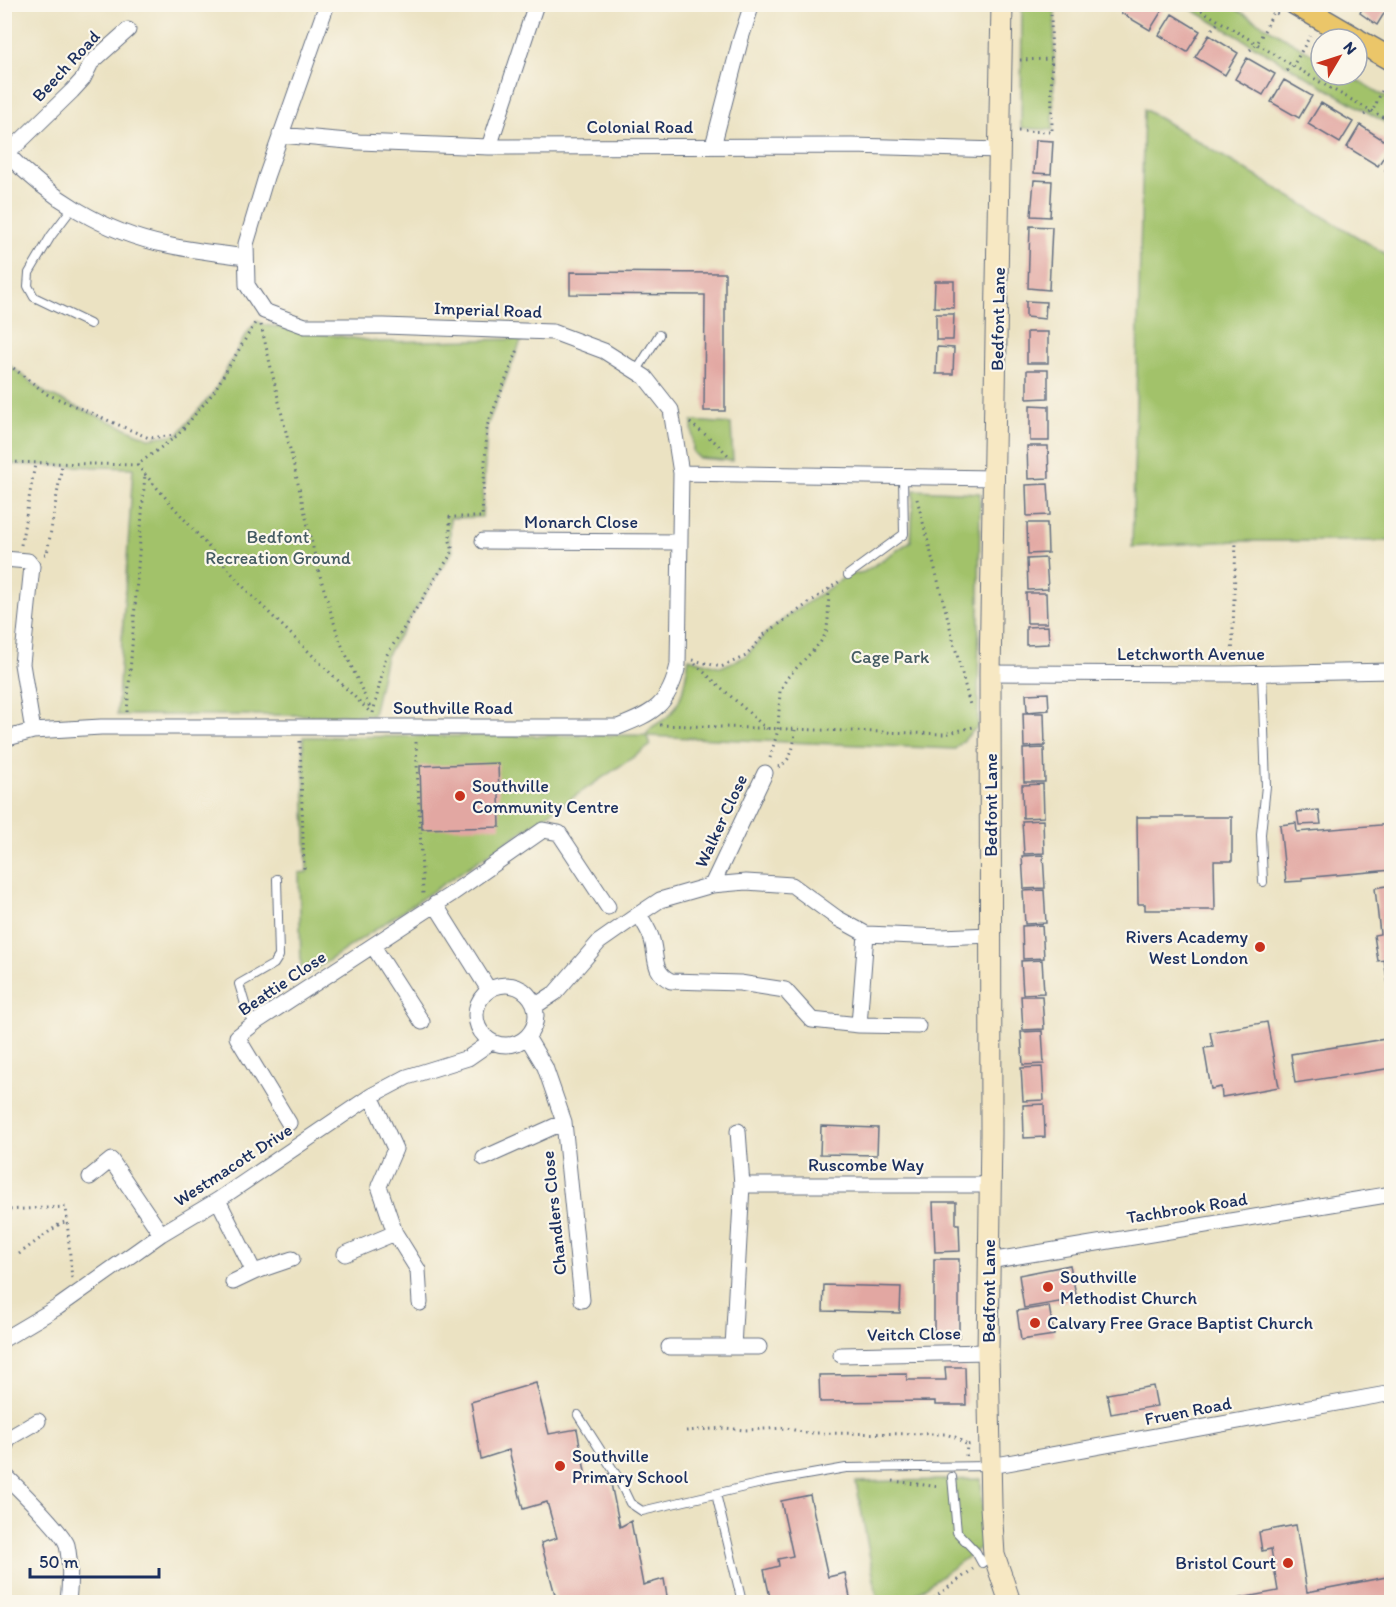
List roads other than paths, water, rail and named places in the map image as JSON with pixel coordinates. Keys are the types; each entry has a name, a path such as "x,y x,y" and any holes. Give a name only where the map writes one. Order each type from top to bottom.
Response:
{"main road":[{"name":"Bedfont Lane","path":"1002,4 990,673 988,1352 991,1466 988,1559 1010,1602"},
{"path":"1296,4 1335,27"},
{"path":"1369,50 1390,69"}],"street":[{"name":"Imperial Road","path":"327,4 280,135 246,244 247,285 264,311 304,326 384,326 553,332 604,351 645,377 671,410 681,473"},
{"path":"489,147 536,4"},
{"path":"712,146 752,4"},
{"name":"Beech Road","path":"5,154 72,91 83,79 91,63 128,30"},
{"name":"Colonial Road","path":"280,135 359,142 489,147 852,146 1001,150"},
{"path":"5,154 84,215 120,232 166,245 245,257"},
{"path":"681,473 995,478"},
{"name":"Southville Road","path":"4,739 33,731 101,727 618,727 646,716 662,703 674,685 678,665 681,473"},
{"name":"Monarch Close","path":"483,541 680,542"},
{"path":"11,559 28,561 32,566 22,664 33,731"},
{"name":"Letchworth Avenue","path":"990,673 1262,674 1392,671"},
{"name":"Walker Close","path":"712,885 765,774"},
{"name":"Beattie Close","path":"289,1123 237,1037 256,1022 432,907 543,830 558,833 608,906"},
{"path":"535,1006 555,993 598,942 660,900 712,885 746,882 792,885 837,918 866,934 940,937 991,935"},
{"path":"432,907 489,990"},
{"path":"639,914 652,938 657,967 662,976 671,981 740,983 784,990 812,1020 859,1025 918,1026"},
{"path":"859,1025 866,934"},
{"path":"373,946 422,1022"},
{"path":"498,986 516,987 524,991 535,1006 536,1023 527,1037 510,1046 491,1042 483,1035 478,1026 477,1006 489,990 498,986"},
{"name":"Chandlers Close","path":"527,1037 545,1067 564,1122 582,1300"},
{"name":"Westmacott Drive","path":"4,1339 74,1296 161,1234 218,1200 371,1096 406,1077 468,1058 491,1042"},
{"path":"371,1096 395,1149 379,1186 394,1233 418,1270 420,1303"},
{"name":"Chandlers Close","path":"484,1158 564,1122"},
{"path":"733,1347 742,1185 738,1131"},
{"path":"90,1177 111,1160 161,1234"},
{"name":"Ruscombe Way","path":"742,1185 990,1185"},
{"name":"Tachbrook Road","path":"989,1261 1392,1194"},
{"path":"218,1200 254,1272"},
{"path":"345,1254 394,1233"},
{"path":"233,1282 292,1259"},
{"path":"669,1347 759,1347"},
{"name":"Veitch Close","path":"840,1355 988,1352"},
{"name":"Fruen Road","path":"991,1466 1392,1393"},
{"path":"4,1449 9,1438 38,1421"},
{"path":"4,1474 31,1500 66,1543 70,1580 68,1602"}],"lane":[{"path":"73,207 51,236 29,273 28,286 34,297 90,324"},
{"path":"636,372 659,334"},
{"path":"848,575 904,534 903,475"},
{"path":"1262,674 1266,786 1262,834 1263,882"},
{"path":"256,1022 248,1014 239,984 274,964 279,956 277,879"},
{"path":"579,1415 617,1476 630,1503 642,1511 766,1482 846,1468 991,1466"},
{"path":"952,1477 957,1532 976,1552 988,1559"},
{"path":"716,1494 742,1602"}],"place":[{"name":"Southville Community Centre","path":"460,796"},
{"name":"Rivers Academy West London","path":"1260,947"},
{"name":"Southville Methodist Church","path":"1048,1287"},
{"name":"Calvary Free Grace Baptist Church","path":"1035,1323"},
{"name":"Southville Primary School","path":"560,1466"},
{"name":"Bristol Court","path":"1288,1563"}],"park label":[{"name":"Bedfont Recreation Ground","path":"278,547"},
{"name":"Cage Park","path":"890,657"}]}
